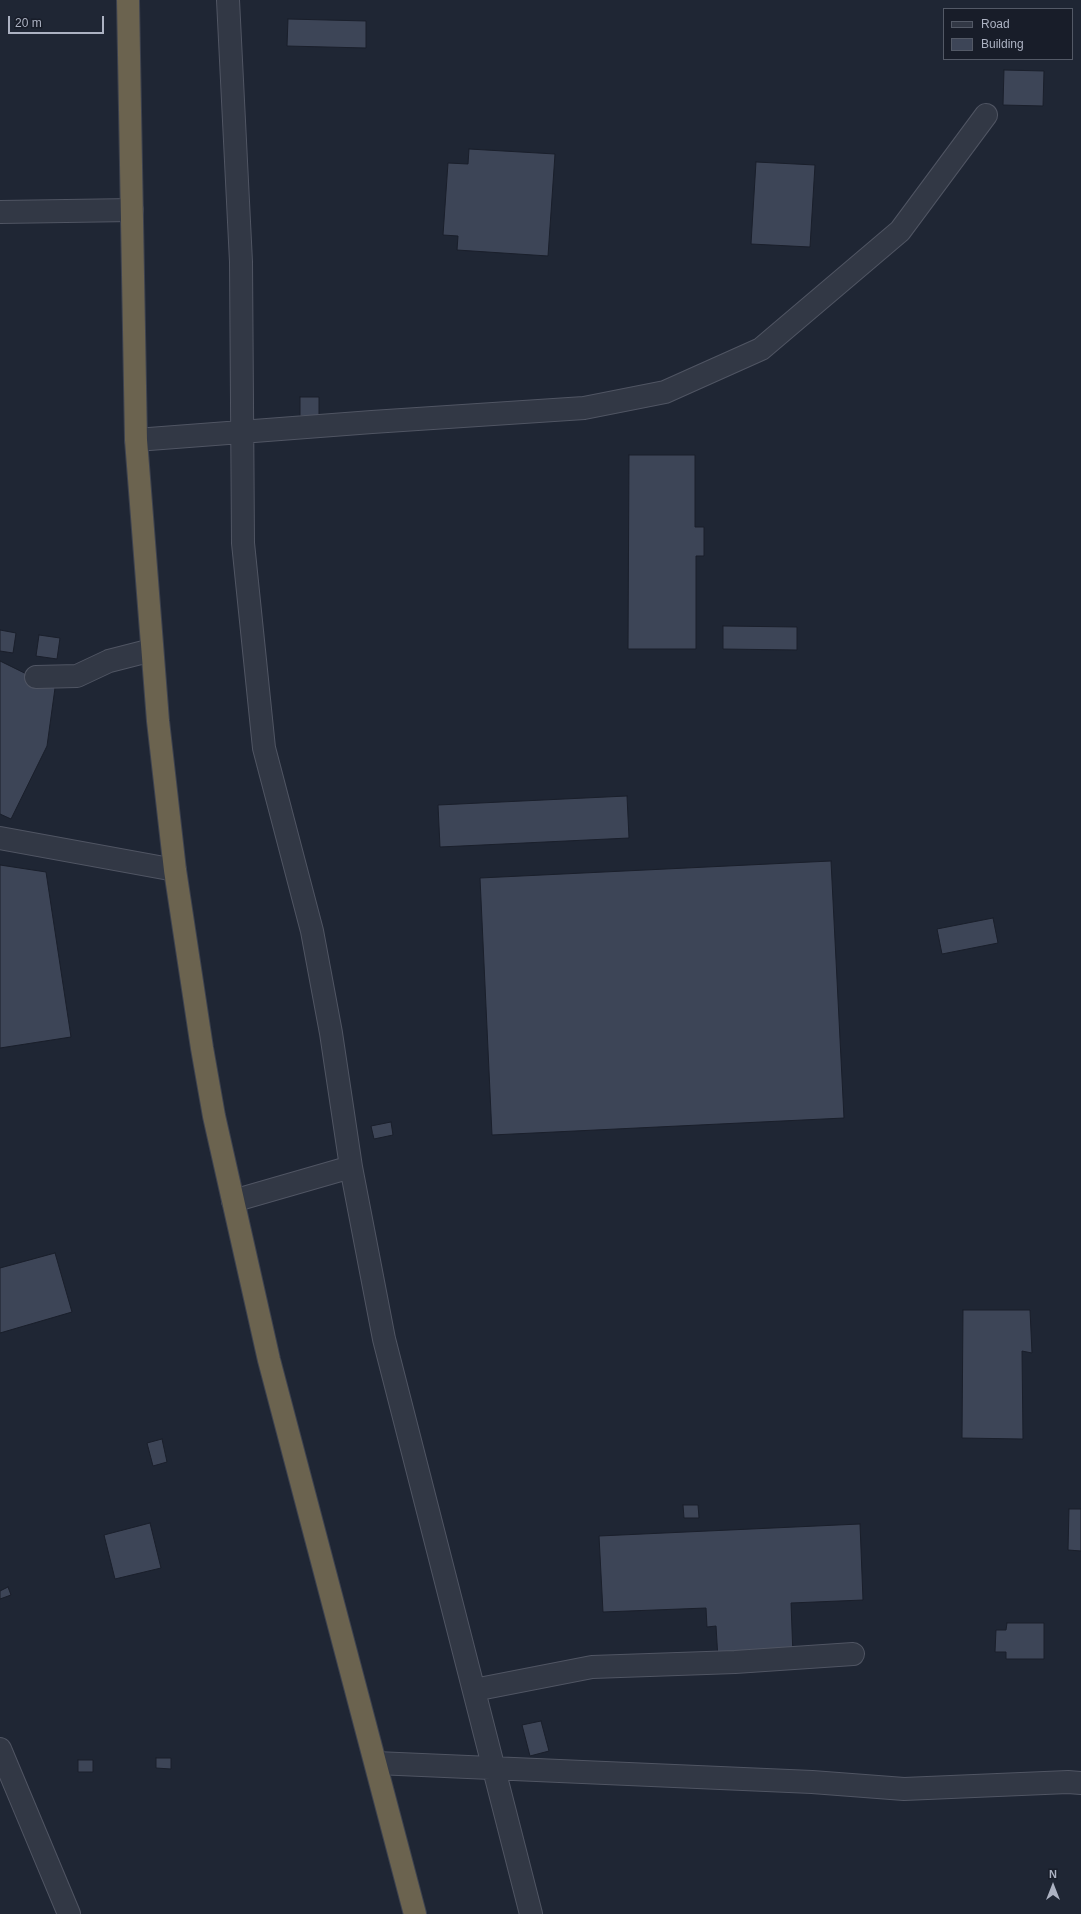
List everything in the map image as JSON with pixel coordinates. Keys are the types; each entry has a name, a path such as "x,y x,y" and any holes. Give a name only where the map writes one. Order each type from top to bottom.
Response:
{"highway":[{"path":"128,0 136,440 152,650 175,870 202,1048 233,1201 269,1360 415,1914"}],"street":[{"path":"228,0 241,262 243,543 264,748 312,932 331,1033 351,1167 384,1339 531,1914"},
{"path":"136,440 584,408 665,392 761,348 900,231 986,115"},
{"path":"0,212 132,210"},
{"path":"36,677 77,676 109,661 152,650"},
{"path":"0,838 175,870"},
{"path":"233,1201 351,1167"},
{"path":"474,1690 592,1667 735,1662 853,1654"},
{"path":"0,1749 69,1914"},
{"path":"376,1763 812,1782 904,1790 1068,1782 1081,1783"}],"building":[{"path":"288,19 366,21 366,48 287,46"},
{"path":"1004,70 1044,71 1043,106 1003,105"},
{"path":"469,149 555,154 548,256 457,250 458,236 443,235 448,163 468,164"},
{"path":"756,162 815,165 810,247 751,244"},
{"path":"300,397 319,397 319,416 300,416"},
{"path":"629,455 695,455 695,527 704,527 704,556 696,556 696,649 628,649"},
{"path":"723,626 797,627 797,650 723,649"},
{"path":"0,630 16,633 13,653 0,651"},
{"path":"39,635 60,638 57,659 36,656"},
{"path":"0,661 55,688 47,746 11,819 0,814"},
{"path":"627,796 629,838 440,847 438,805"},
{"path":"831,861 844,1118 492,1135 480,878"},
{"path":"0,865 46,872 71,1037 0,1048"},
{"path":"993,918 998,943 942,954 937,929"},
{"path":"391,1122 393,1135 374,1139 371,1126"},
{"path":"55,1253 72,1312 0,1333 0,1268"},
{"path":"963,1310 1030,1310 1032,1353 1022,1351 1023,1439 962,1438"},
{"path":"162,1439 167,1462 153,1466 147,1443"},
{"path":"683,1505 698,1505 699,1518 684,1518"},
{"path":"1069,1509 1081,1509 1081,1551 1068,1550"},
{"path":"150,1523 161,1568 115,1579 104,1535"},
{"path":"860,1524 863,1600 791,1603 793,1656 718,1659 716,1626 707,1627 706,1608 603,1612 599,1536"},
{"path":"8,1587 11,1595 0,1599 0,1591"},
{"path":"1007,1623 1044,1623 1044,1659 1006,1659 1006,1652 995,1652 996,1630 1006,1630"},
{"path":"541,1721 549,1751 530,1756 522,1725"},
{"path":"156,1758 171,1758 171,1769 156,1768"},
{"path":"78,1760 93,1760 93,1772 78,1772"}]}
